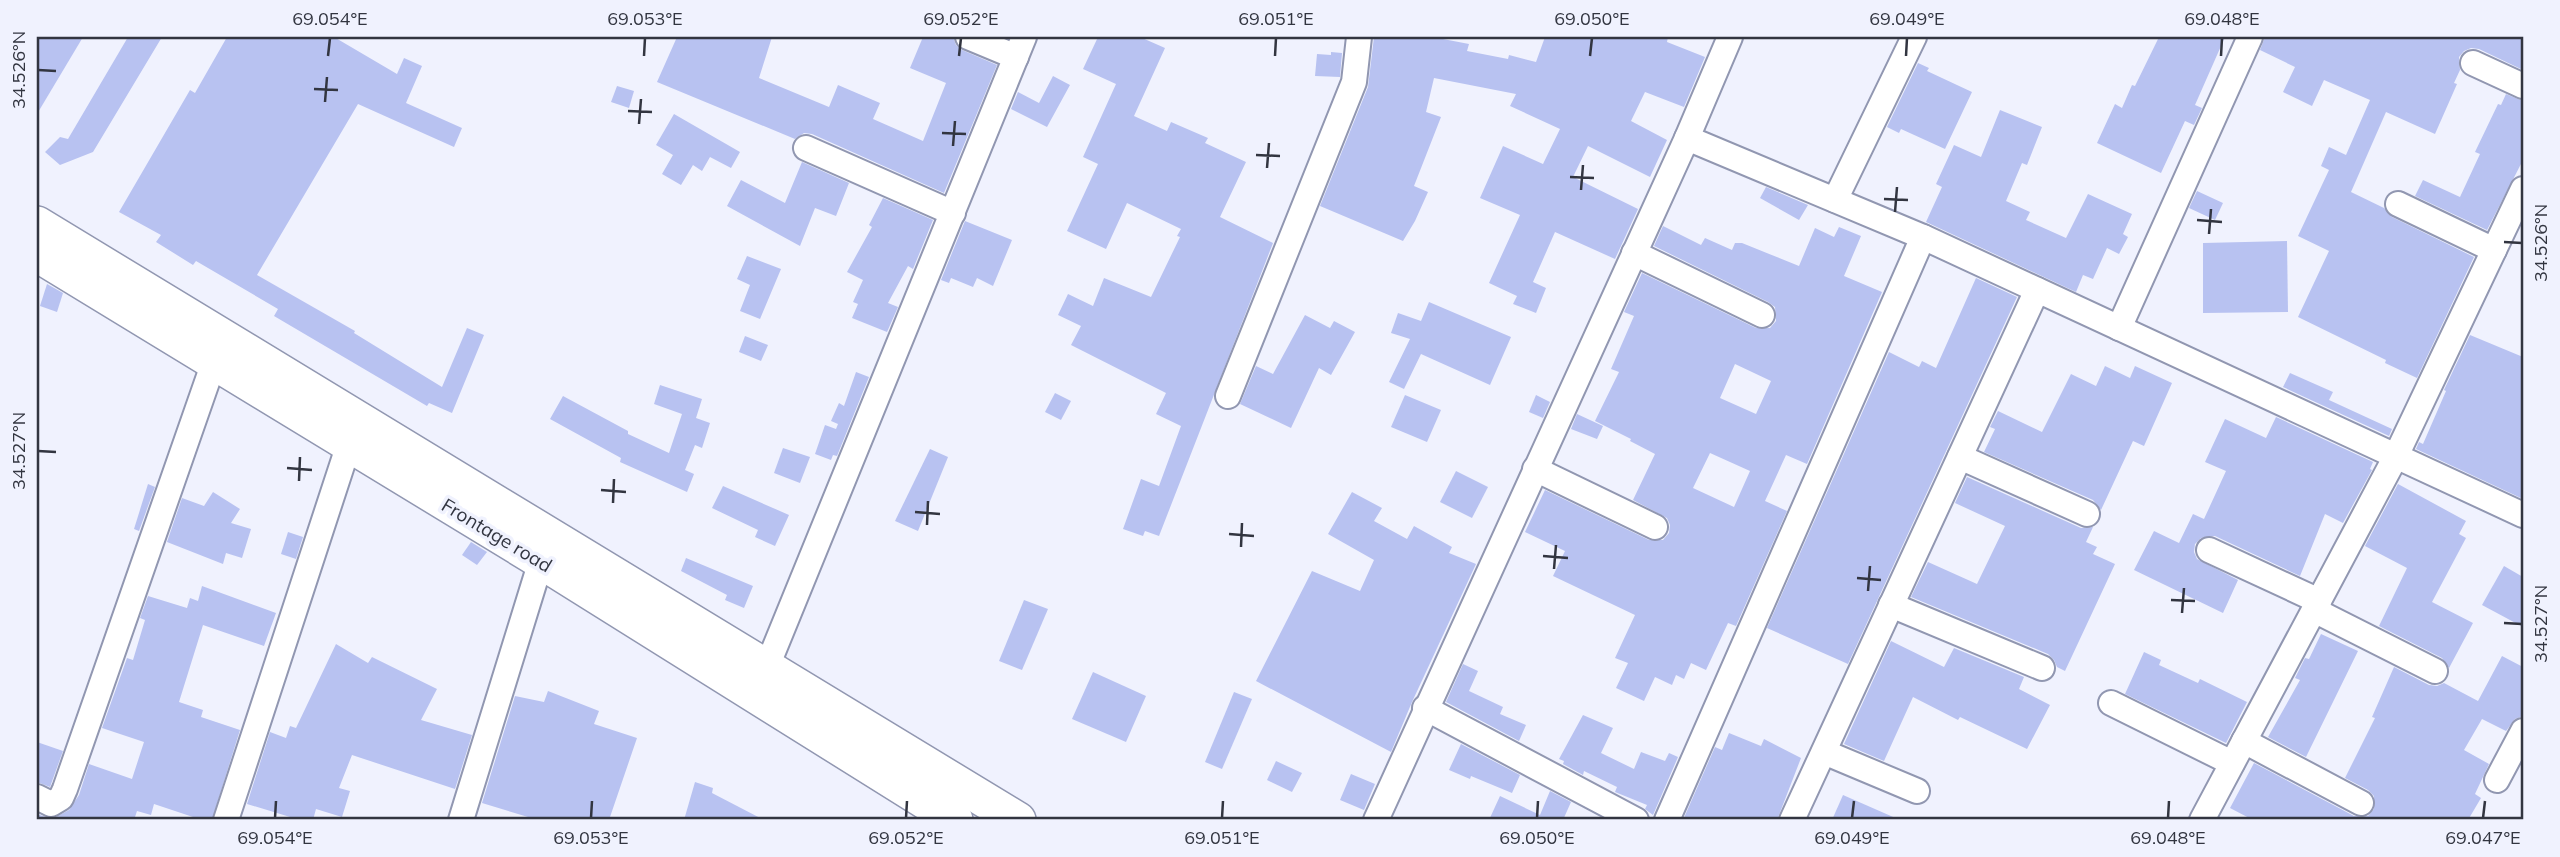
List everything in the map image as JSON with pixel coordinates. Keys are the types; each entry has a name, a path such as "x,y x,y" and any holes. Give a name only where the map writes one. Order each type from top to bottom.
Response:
{"main road":[{"path":"37,224 1018,820"},
{"name":"Frontage road","path":"37,254 541,561 955,820"}],"street":[{"path":"766,668 1020,47 968,37"},
{"path":"1228,396 1354,82 1359,37"},
{"path":"1835,200 1914,37"},
{"path":"2119,328 2250,37"},
{"path":"1376,820 1687,138 1725,38"},
{"path":"2473,63 2523,86"},
{"path":"1687,138 1923,237 2523,515"},
{"path":"806,148 953,214"},
{"path":"2202,820 2396,456 2523,189"},
{"path":"2398,204 2494,250"},
{"path":"1667,820 1923,237"},
{"path":"1634,253 1762,315"},
{"path":"1792,820 2037,290"},
{"path":"37,797 51,804 61,798 65,789 214,362"},
{"path":"226,820 349,444"},
{"path":"1960,457 2087,514"},
{"path":"1535,469 1655,527"},
{"path":"2209,550 2435,671"},
{"path":"461,820 541,561"},
{"path":"1891,605 2042,668"},
{"path":"2111,704 2232,763"},
{"path":"1425,708 1636,820"},
{"path":"2497,780 2523,731"},
{"path":"2244,741 2361,803"},
{"path":"1824,752 1917,790"}],"building":[{"path":"37,37 83,37 37,114"},
{"path":"128,37 162,37 93,152 60,165 45,152 60,137 68,139"},
{"path":"227,37 334,37 397,74 404,58 422,66 406,103 462,128 454,147 358,104 257,275 355,331 354,333 442,387 467,328 484,335 452,413 429,403 427,406 274,316 278,309 196,261 193,265 156,242 161,235 119,212 190,90 195,93"},
{"path":"677,37 772,37 759,78 829,107 838,85 880,103 873,119 923,141 946,83 910,68 923,37 953,37 962,50 997,65 944,193 812,134 804,133 795,139 657,82"},
{"path":"1098,37 1140,37 1165,48 1134,116 1167,131 1171,122 1208,138 1205,143 1246,162 1220,217 1273,243 1159,536 1145,531 1143,536 1123,529 1141,479 1159,486 1181,426 1156,414 1166,393 1071,345 1081,326 1058,315 1068,294 1093,306 1104,278 1151,297 1180,237 1177,236 1181,229 1127,203 1106,249 1067,231 1098,164 1083,157 1116,84 1083,69"},
{"path":"1374,37 1443,37 1469,44 1467,51 1508,59 1509,55 1536,62 1545,37 1668,37 1667,42 1705,57 1684,107 1645,92 1631,121 1667,140 1650,177 1588,146 1573,177 1638,209 1615,259 1555,232 1533,282 1546,288 1536,313 1513,304 1517,296 1489,283 1520,215 1480,198 1503,146 1543,164 1560,129 1510,106 1516,94 1434,78 1426,112 1441,117 1414,186 1428,192 1403,241 1320,206 1368,87"},
{"path":"2159,37 2225,37 2195,105 2202,108 2194,125 2185,121 2161,173 2097,143 2115,104 2122,108"},
{"path":"2265,37 2523,37 2523,70 2479,49 2464,51 2459,57 2460,70 2454,83 2457,84 2435,134 2386,112 2351,192 2384,208 2392,217 2474,257 2417,378 2298,317 2329,251 2298,236 2329,170 2321,166 2329,147 2346,155 2370,100 2324,80 2312,106 2283,92 2295,67 2260,50"},
{"path":"1331,52 1342,53 1340,77 1315,76 1317,54 1331,55"},
{"path":"1918,63 1929,68 1927,71 1972,92 1945,149 1901,129 1899,133 1887,127"},
{"path":"1053,76 1070,85 1047,127 1011,109 1018,92 1039,103"},
{"path":"617,86 634,91 629,108 611,102"},
{"path":"2506,94 2523,101 2523,160 2487,230 2415,196 2423,180 2460,197 2480,154 2475,152 2498,104 2501,105"},
{"path":"2000,110 2042,127 2027,165 2022,163 2006,201 2030,212 2026,220 2066,238 2088,194 2132,214 2123,234 2128,237 2119,254 2107,248 2093,279 2083,275 2076,292 1926,222 1942,187 1936,184 1954,145 1981,157"},
{"path":"674,114 740,152 731,168 710,157 702,171 693,165 681,185 662,174 673,155 656,145"},
{"path":"802,162 849,183 836,216 815,208 800,246 727,206 741,180 785,203"},
{"path":"1766,187 1808,205 1799,220 1760,198"},
{"path":"2197,191 2223,203 2215,220 2189,208"},
{"path":"883,198 933,220 913,269 908,266 888,303 898,307 887,332 852,318 858,304 853,302 863,280 847,272 872,227 869,225"},
{"path":"965,221 1012,240 993,286 977,278 973,287 951,278 949,283 941,280"},
{"path":"1663,226 1701,245 1705,238 1732,250 1735,243 1742,243 1799,266 1815,228 1834,237 1839,227 1861,236 1844,276 1882,292 1807,464 1786,455 1765,501 1787,511 1736,626 1728,623 1706,670 1691,663 1684,679 1676,675 1672,685 1655,677 1644,701 1616,688 1628,663 1615,658 1635,615 1553,576 1565,551 1525,532 1545,490 1649,540 1663,540 1669,533 1667,518 1633,500 1655,454 1595,421 1619,372 1611,369 1634,316 1624,312 1642,273 1756,328 1770,328 1776,321 1775,307 1768,302 1654,246","holes":["1735,364 1771,381 1756,414 1720,398","1710,453 1750,471 1734,507 1693,488"]},
{"path":"2287,241 2288,312 2203,313 2203,243"},
{"path":"747,256 781,269 760,319 740,311 750,285 737,279"},
{"path":"1976,278 2017,297 1848,664 1767,628 1889,352 1919,367 1922,361 1936,368"},
{"path":"47,284 63,293 57,312 40,306"},
{"path":"1429,302 1511,337 1490,385 1421,354 1404,389 1389,382 1410,339 1391,333 1398,313 1421,321"},
{"path":"1305,315 1330,328 1334,321 1355,332 1331,375 1319,368 1291,428 1240,404 1256,366 1273,374"},
{"path":"2470,335 2523,357 2523,499 2416,449 2419,442 2423,444"},
{"path":"745,336 768,345 761,361 739,352"},
{"path":"2105,366 2130,378 2135,366 2172,383 2144,446 2133,441 2101,510 2093,500 1984,452 1995,429 1990,427 1998,411 2042,432 2071,374 2096,386"},
{"path":"856,372 869,377 837,456 833,455 831,460 815,454 825,425 836,429 838,424 831,421 839,403 844,406"},
{"path":"2290,373 2333,392 2329,400 2392,429 2389,436 2283,387"},
{"path":"660,385 702,399 696,418 710,423 702,448 695,445 685,470 694,474 687,492 620,462 621,458 550,419 563,396 628,431 628,434 669,453 682,414 654,404"},
{"path":"1055,393 1071,401 1061,420 1045,412"},
{"path":"1405,395 1441,410 1427,442 1391,427"},
{"path":"1536,395 1550,402 1543,418 1529,412"},
{"path":"1577,414 1603,426 1597,439 1571,429"},
{"path":"2276,417 2373,462 2370,469 2372,470 2343,523 2325,514 2300,576 2215,536 2201,538 2195,544 2197,559 2238,580 2223,613 2134,570 2154,531 2179,543 2193,514 2204,519 2226,471 2205,462 2225,419 2266,438"},
{"path":"783,448 810,457 800,483 774,473"},
{"path":"930,449 948,457 918,531 895,521"},
{"path":"1456,471 1488,487 1472,518 1440,502"},
{"path":"1967,477 2081,528 2093,527 2086,542 2097,547 2093,554 2115,564 2065,671 2057,667 2048,654 1911,597 1928,562 1977,584 2005,526 1955,503"},
{"path":"148,484 155,487 139,531 134,529"},
{"path":"2398,484 2466,521 2459,534 2466,538 2432,602 2473,623 2449,668 2442,658 2379,626 2407,568 2365,546"},
{"path":"723,486 789,515 775,546 755,537 758,530 712,508"},
{"path":"213,492 240,509 231,523 251,529 242,558 226,553 223,564 167,542 182,498 204,506"},
{"path":"1352,492 1382,508 1374,521 1407,539 1414,526 1452,547 1449,553 1476,564 1391,752 1256,681 1312,571 1360,591 1374,560 1328,534"},
{"path":"288,532 303,537 296,559 281,554"},
{"path":"471,542 487,552 477,565 462,555"},
{"path":"686,558 753,586 744,608 725,600 727,595 681,571"},
{"path":"2504,566 2523,577 2523,627 2482,605"},
{"path":"202,586 276,613 264,646 203,625 179,702 203,710 201,717 240,730 212,820 202,820 154,804 151,815 137,811 134,820 37,820 37,814 52,819 69,810 79,795 89,764 132,779 144,742 102,728 127,658 133,660 145,620 140,618 148,596 187,608 190,598 198,601"},
{"path":"1024,600 1048,609 1022,670 999,661"},
{"path":"2321,634 2358,651 2306,757 2268,737 2300,680 2295,678 2305,658 2309,659"},
{"path":"1891,641 1944,667 1954,648 2024,677 2019,689 2050,705 2027,749 1960,717 1958,720 1913,697 1884,761 1844,744"},
{"path":"336,644 368,663 372,657 437,689 421,720 472,735 455,789 352,755 339,788 350,791 342,817 316,809 313,820 300,820 247,804 270,732 286,738 290,726 296,728"},
{"path":"2144,652 2161,660 2159,665 2198,683 2200,679 2247,702 2226,743 2125,694"},
{"path":"2502,656 2523,667 2523,716 2515,719 2506,731 2482,719 2464,750 2489,764 2475,794 2481,798 2468,820 2253,820 2230,808 2254,763 2354,816 2368,816 2374,809 2374,796 2345,778 2375,718 2372,717 2394,667 2429,685 2444,683 2478,701"},
{"path":"1463,664 1478,671 1469,691 1503,707 1500,714 1526,725 1519,741 1446,702"},
{"path":"1093,672 1146,696 1126,742 1072,719"},
{"path":"548,691 599,711 594,724 637,738 609,820 538,820 482,803 515,696 544,702"},
{"path":"1234,692 1252,699 1222,769 1205,762"},
{"path":"1583,715 1613,728 1601,753 1634,769 1641,752 1665,761 1669,753 1678,757 1653,815 1645,809 1647,805 1615,792 1617,787 1584,771 1583,775 1559,759"},
{"path":"1729,733 1761,746 1764,739 1801,758 1777,820 1683,820 1715,747 1722,750"},
{"path":"37,742 63,751 50,787 37,782"},
{"path":"1461,744 1520,775 1512,793 1449,770"},
{"path":"1276,761 1302,773 1292,792 1267,780"},
{"path":"1351,774 1375,784 1364,810 1340,800"},
{"path":"695,782 713,788 712,793 764,820 684,820"},
{"path":"1550,791 1571,802 1563,820 1489,820 1500,796 1540,815"},
{"path":"1843,795 1900,820 1832,820"}]}
